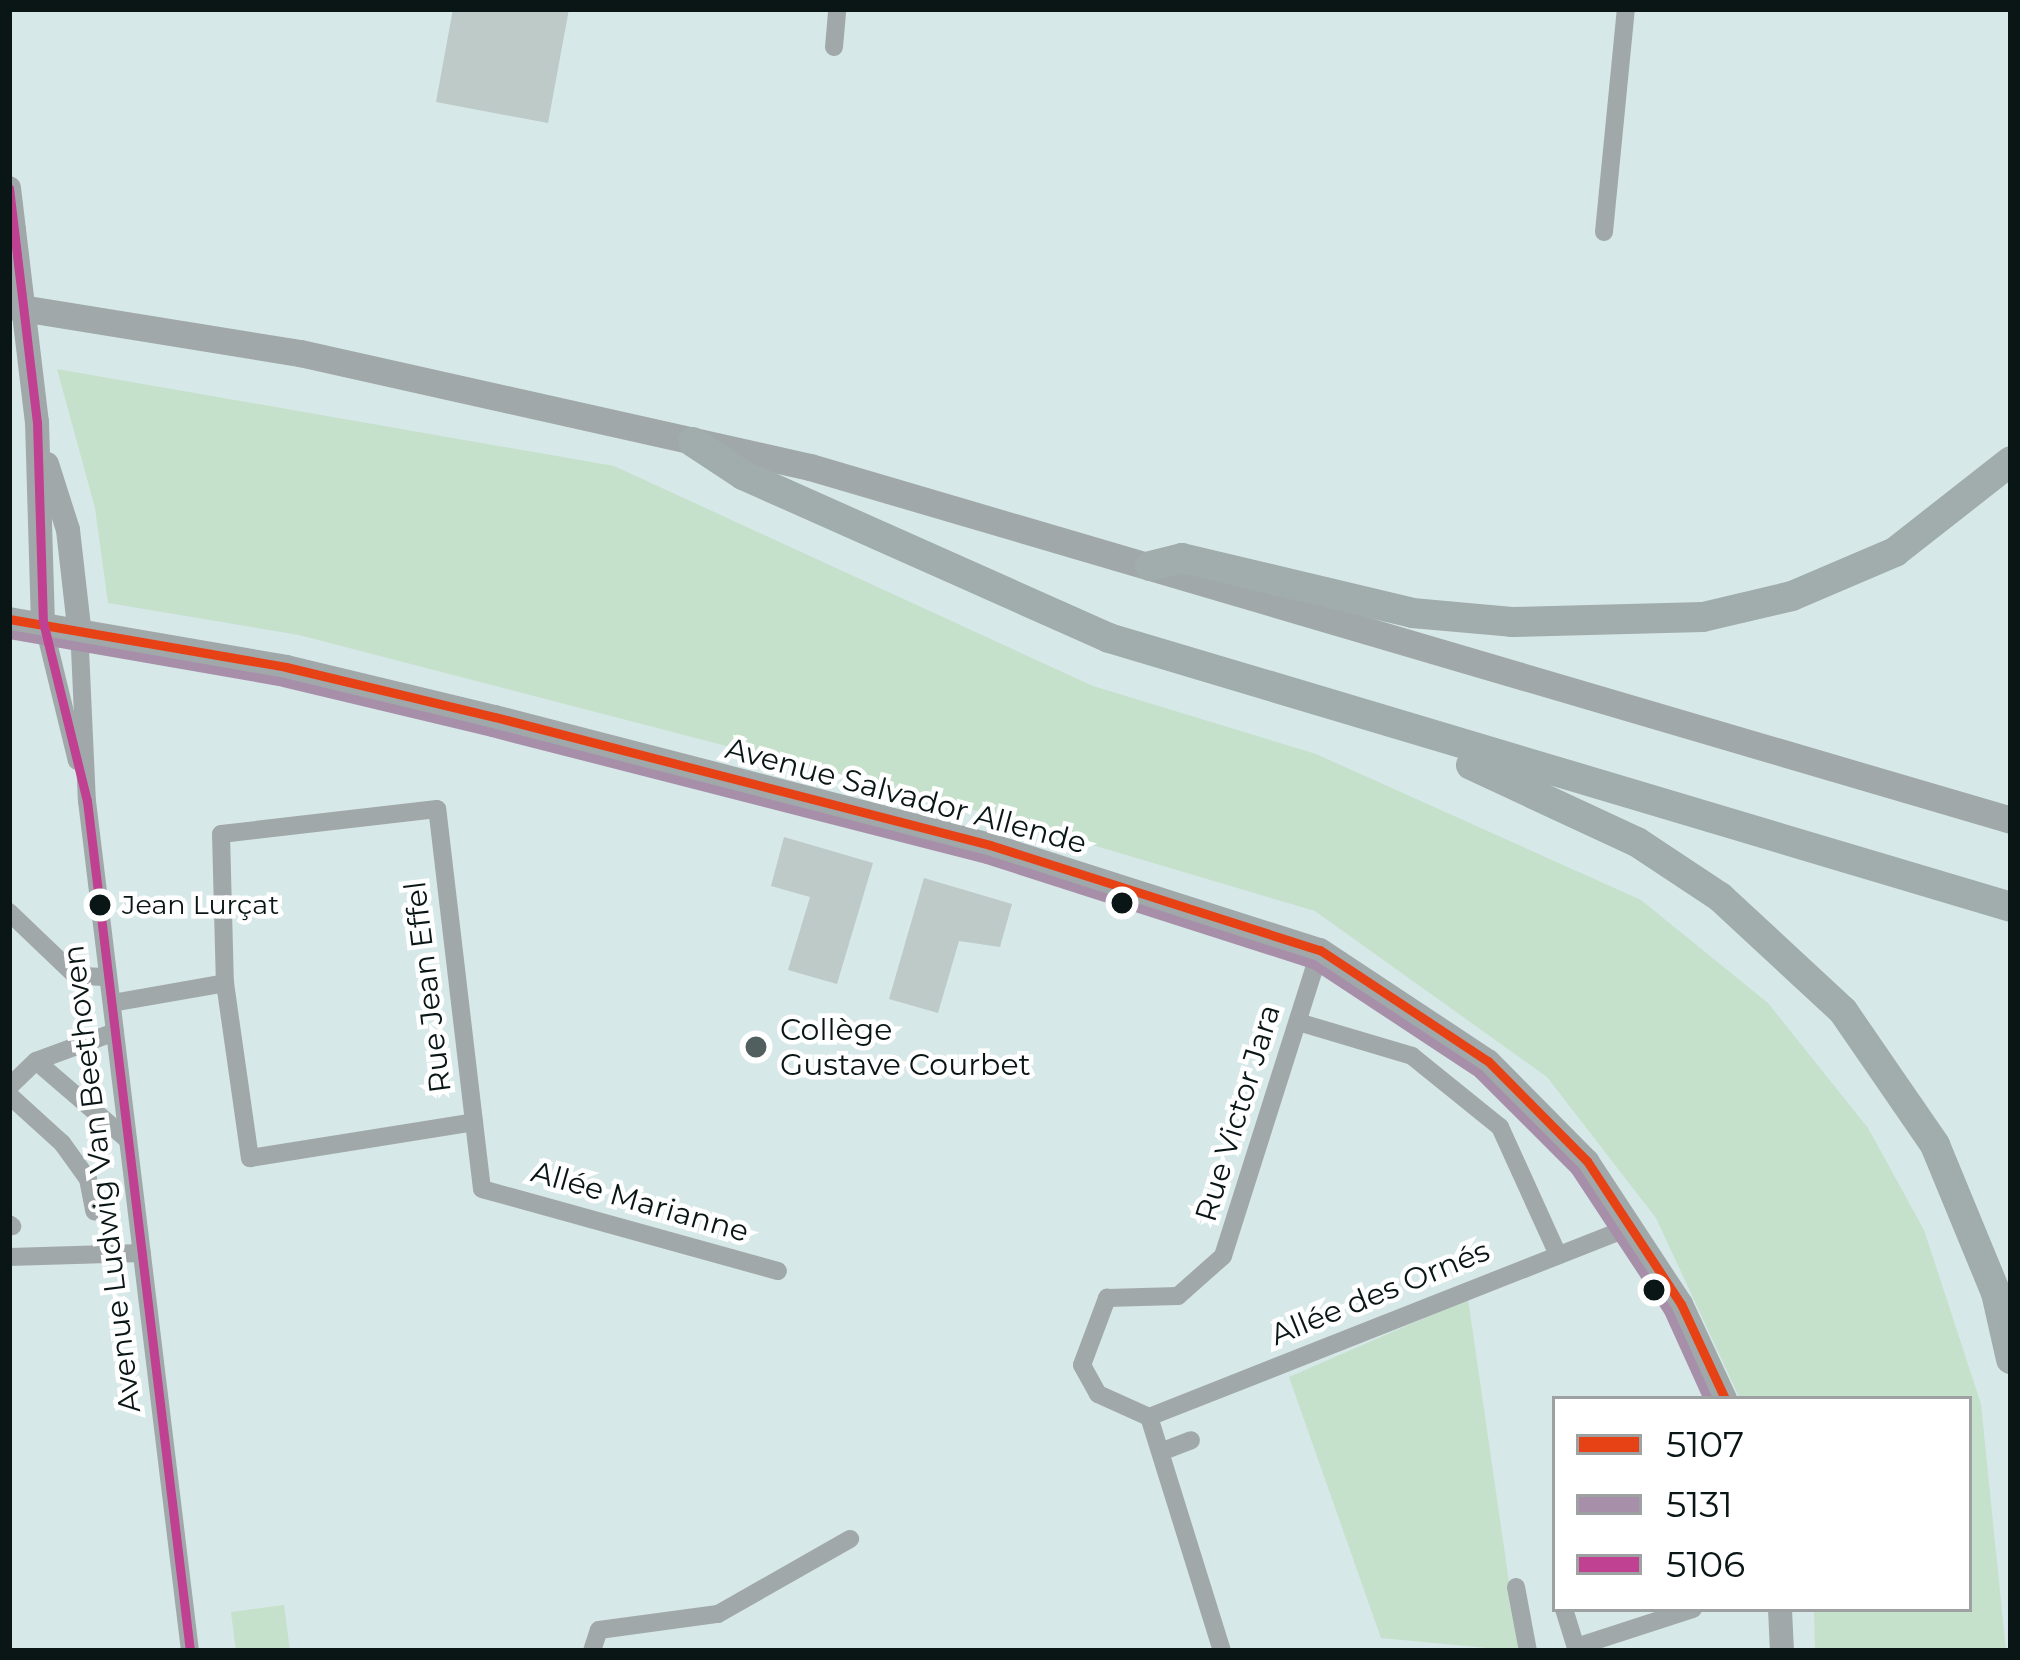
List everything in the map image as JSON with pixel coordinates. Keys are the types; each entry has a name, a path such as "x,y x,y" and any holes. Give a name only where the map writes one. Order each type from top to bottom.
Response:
{"main road":[{"path":"9,306 300,353 693,442 1150,566 2011,820"},
{"path":"693,442 743,475 1109,638 1378,724 2011,907"},
{"path":"1150,566 1182,558 1412,613 1512,622 1703,617 1792,596 1894,552 2011,461"},
{"path":"1378,724 1637,842 1791,958 1843,1011 1935,1145 1996,1293 2011,1359"}],"street":[{"path":"834,47 837,9"},
{"path":"1604,232 1626,9"},
{"path":"9,188 38,428 43,622 87,801"},
{"path":"38,428 68,530 79,627"},
{"name":"Avenue Salvador Allende","path":"9,619 79,627 309,672 990,845 1320,950 1488,1061 1587,1161 1633,1226 1723,1396"},
{"name":"Avenue Ludwig Van Beethoven","path":"79,627 87,801 190,1651"},
{"name":"Rue Jean Effel","path":"437,809 474,1122 250,1158 226,983 221,834 437,809"},
{"path":"9,912 76,976 108,977"},
{"name":"Rue Victor Jara","path":"1149,1417 1084,1383 1097,1312 1107,1298 1178,1296 1223,1256 1320,950"},
{"path":"112,1003 226,983"},
{"path":"1298,1022 1412,1056 1500,1127 1558,1255"},
{"path":"94,1211 88,1179 62,1143 9,1091 36,1060 115,1032"},
{"path":"36,1060 128,1140"},
{"name":"Allée Marianne","path":"474,1122 482,1189 778,1271"},
{"name":"Allée des Ornés","path":"1149,1417 1633,1226"},
{"path":"9,1257 142,1253"},
{"path":"1149,1417 1163,1451 1173,1515 1222,1651"},
{"path":"1163,1451 1191,1440"},
{"path":"592,1651 599,1630 718,1614 850,1539"},
{"path":"1516,1587 1528,1651"},
{"path":"1565,1612 1576,1649 1684,1612"},
{"path":"1780,1612 1781,1651"}],"green space":[{"path":"57,369 614,466 1093,686 1316,754 1641,900 1768,1003 1868,1128 1924,1230 1981,1404 2006,1651 1815,1651 1814,1612 1972,1612 1972,1396 1739,1396 1656,1218 1547,1077 1315,911 985,813 299,635 108,603 95,508"},
{"path":"1468,1299 1519,1651 1381,1638 1289,1377"},
{"path":"284,1605 290,1651 236,1651 231,1612"}],"building":[{"path":"453,9 569,9 548,123 436,102"},
{"path":"784,837 873,863 837,984 788,970 810,897 771,886"},
{"path":"924,878 1012,904 1000,947 959,941 938,1013 889,999"}],"transit line":[{"name":"5106","path":"9,188 37,422 43,622 87,801 190,1651"},
{"name":"5107","path":"9,619 286,667 495,717 990,845 1320,950 1488,1061 1587,1161 1681,1304 1724,1396"},
{"name":"5131","path":"9,634 283,682 491,732 986,859 1313,964 1478,1073 1575,1170 1668,1311 1707,1396"}],"place":[{"name":"Jean Lurçat","path":"100,905"},
{"name":"Collège Gustave Courbet","path":"756,1047"}]}
